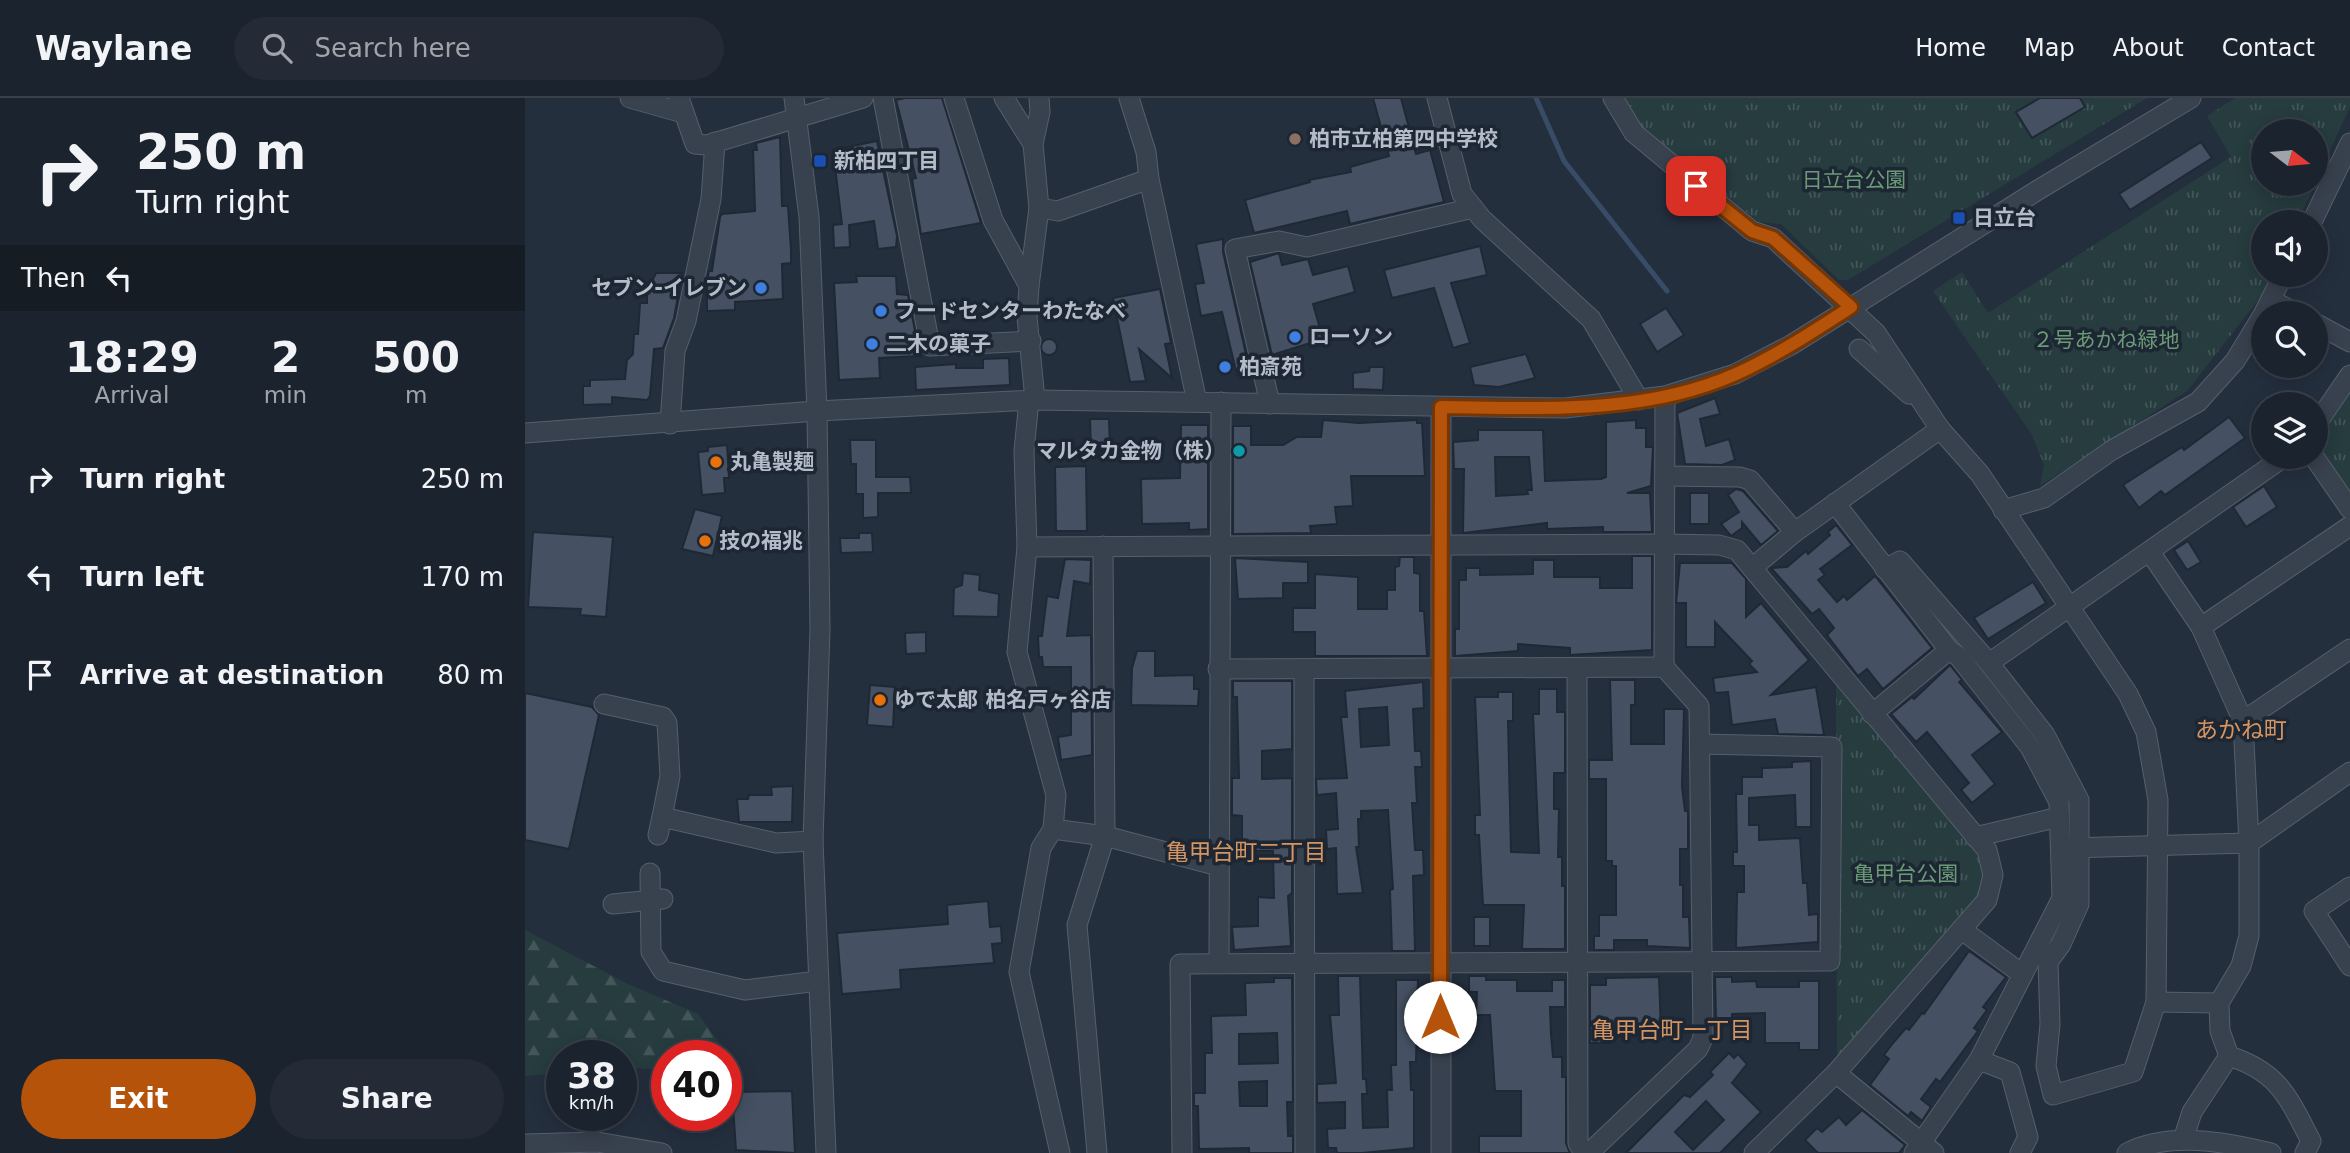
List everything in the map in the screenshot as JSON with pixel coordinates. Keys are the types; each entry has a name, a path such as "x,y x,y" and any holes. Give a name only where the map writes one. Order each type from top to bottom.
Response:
{"street":[{"path":"630,98 681,106 695,144 715,142 863,98"},
{"path":"795,98 809,216 817,411 820,629 813,841 826,1153"},
{"path":"883,98 930,346 1031,341"},
{"path":"954,98 993,220 1029,286"},
{"path":"1004,98 1033,144"},
{"path":"1039,98 1040,112 1033,144 1039,208 1027,317 1031,341 1032,400 1024,451 1027,547 1017,652 1056,795 1053,830 1041,848 1019,972 1059,1153"},
{"path":"1129,98 1146,152 1149,179 1197,402"},
{"path":"1437,98 1462,194 1473,208 1591,320 1639,400"},
{"path":"1613,98 1634,133 1752,231 1773,238 1851,307 1876,333 1917,390 1940,429 1980,474 2128,694 2146,732 2156,772 2158,844 2156,1002 2133,1072 2053,1095 2046,1066 2050,1024 2048,962 2061,944 2080,904 2070,848 2059,817 2059,802 2030,747 1959,657 1949,650 1835,503"},
{"path":"525,433 817,411 1032,400 1565,408 1665,396 1735,374 1791,345 2191,98"},
{"path":"670,424 675,351 686,321 711,199 715,142"},
{"path":"2318,210 2350,143"},
{"path":"1039,208 1058,211 1149,179"},
{"path":"1270,404 1235,248 1279,241 1307,247 1473,208"},
{"path":"2328,330 2350,342"},
{"path":"2003,510 2044,498 2112,450 2198,402 2235,361 2251,334"},
{"path":"1859,349 1909,394 1917,390"},
{"path":"2328,407 2350,375"},
{"path":"1577,669 1578,1143 1587,1153 1698,1049 1703,1038 1699,706 1664,667 1665,396"},
{"path":"1219,964 1220,402"},
{"path":"1441,407 1441,1153"},
{"path":"1752,568 1795,532 1940,429"},
{"path":"1989,663 2267,469"},
{"path":"2322,469 2350,509"},
{"path":"1665,476 1740,477 1750,481 1795,532"},
{"path":"2201,627 2350,526"},
{"path":"1027,547 1664,544 1719,545 1737,551 1987,850 1991,863 1991,888 1987,900 1836,1073 1754,1153"},
{"path":"1097,1153 1077,925 1105,836 1103,546"},
{"path":"2150,552 2201,627 2243,721 2249,843 2249,936 2241,966 2219,1003 2220,1031 2229,1056 2265,1071 2284,1089 2311,1141 2305,1153"},
{"path":"1836,1073 1924,1150 1979,1060 2062,898 2076,792 2045,735 1989,663 1900,561 1885,569"},
{"path":"2243,721 2350,649"},
{"path":"1872,713 1949,650"},
{"path":"1218,669 1664,667"},
{"path":"1304,669 1305,1153"},
{"path":"604,704 663,717 667,723 670,776 660,826 776,843 813,841"},
{"path":"1182,1153 1180,964 1830,961 1832,747 1700,744"},
{"path":"2070,848 2249,843 2350,772"},
{"path":"1975,837 2059,817"},
{"path":"1053,830 1105,836 1219,866"},
{"path":"650,873 656,901 651,952 663,971 745,990 818,981"},
{"path":"2350,887 2314,911 2350,966"},
{"path":"613,904 656,901"},
{"path":"1962,930 2022,974"},
{"path":"2156,1002 2219,1003"},
{"path":"2183,1140 2192,1112 2229,1056"},
{"path":"1979,1060 2010,1072 2028,1137 2020,1153"},
{"path":"2137,1151 2183,1140 2269,1153"},
{"path":"525,1144 597,1142 662,1153"}],"green space":[{"name":"日立台公園","path":"1625,98 2147,98 1848,280 1839,280 1781,224 1759,222 1643,128"},
{"name":"２号あかね緑地","path":"2235,98 2350,98 2350,107 2328,154 2328,119 2251,119 2251,196 2309,196 2303,210 2251,210 2251,287 2266,287 2263,294 2258,301 2251,301 2251,309 2187,391 2040,486 2044,465 2032,435 1933,291 1962,272 1988,313 2231,157 2207,116"},
{"path":"2350,389 2350,495 2328,463 2328,419"},
{"name":"亀甲台公園","path":"1836,683 1974,848 1985,875 1977,899 1841,1057 1837,1056"},
{"path":"525,930 628,984 698,1014 717,1040 651,1040 651,1069 637,1068 637,1040 546,1040 546,1074 525,1076"}],"building":[{"path":"942,98 981,223 921,234 912,179 916,178 896,100"},
{"path":"1373,98 1401,98 1416,154 1430,150 1444,202 1350,224 1347,211 1254,233 1245,200 1310,182 1309,180 1351,172 1350,167 1389,156"},
{"path":"2040,98 2080,98 2085,107 2032,138 2016,112"},
{"path":"780,137 782,206 788,206 791,250 791,263 782,264 783,299 735,302 735,310 707,311 707,281 709,271 712,271 720,217 722,214 755,211 753,150 757,150 756,143"},
{"path":"877,141 897,236 896,247 878,249 874,221 849,225 850,247 834,248 833,225 842,224 833,150"},
{"path":"2201,142 2212,158 2130,210 2119,194"},
{"path":"1223,239 1223,252 1250,372 1237,375 1222,312 1201,316 1195,284 1204,283 1196,244"},
{"path":"1480,246 1487,275 1451,283 1470,343 1453,348 1434,288 1392,298 1384,270"},
{"path":"1279,253 1282,265 1308,259 1313,275 1348,266 1355,292 1313,304 1323,339 1272,355 1250,262"},
{"path":"656,273 682,273 674,318 663,348 654,349 650,396 647,400 612,397 612,404 583,405 583,386 590,386 590,380 625,379 627,360 633,354 634,334 638,334 640,303 647,303 647,292"},
{"path":"856,276 896,276 897,294 908,295 920,356 879,358 880,378 839,380 834,283 857,282"},
{"path":"1160,289 1171,343 1165,344 1172,378 1139,349 1146,381 1130,382 1113,298"},
{"path":"1666,308 1684,335 1657,352 1640,324"},
{"path":"1049,339 1057,347 1049,355 1041,347"},
{"path":"1526,354 1535,378 1499,387 1474,385 1470,367"},
{"path":"1009,358 1010,385 916,390 915,367 956,364 956,368 983,368 983,359"},
{"path":"1370,367 1384,367 1383,390 1353,389 1353,373 1369,371"},
{"path":"1715,398 1720,414 1700,419 1706,446 1729,439 1735,460 1722,465 1685,464 1677,413"},
{"path":"2229,417 2245,438 2165,495 2161,491 2139,508 2123,485 2182,447 2184,450"},
{"path":"1090,419 1109,419 1110,451 1091,451"},
{"path":"1323,420 1359,423 1417,420 1417,423 1422,423 1425,476 1351,476 1353,506 1335,507 1337,524 1310,526 1311,533 1233,534 1233,426 1251,426 1251,445 1283,445 1297,437 1321,437"},
{"path":"1636,420 1636,428 1646,428 1646,447 1653,447 1651,486 1627,493 1650,493 1652,532 1603,532 1603,527 1547,529 1547,523 1463,533 1464,469 1454,469 1453,442 1478,440 1478,430 1543,430 1545,481 1601,479 1606,477 1606,422","holes":["1495,457 1529,457 1532,490 1527,490 1528,494 1496,496"]},
{"path":"1181,425 1208,425 1208,529 1189,530 1189,523 1142,524 1141,479 1180,478"},
{"path":"850,440 876,440 876,477 910,477 911,493 878,493 878,517 863,518 863,494 856,494 856,464 851,464"},
{"path":"727,445 729,478 724,478 725,493 702,495 698,452 708,451 708,447"},
{"path":"1086,466 1087,531 1056,531 1055,467"},
{"path":"2264,486 2277,507 2246,527 2233,507"},
{"path":"1736,489 1743,491 1778,531 1761,545 1742,522 1742,528 1731,536 1721,524 1739,512 1728,495"},
{"path":"1690,493 1709,493 1709,524 1690,524"},
{"path":"695,509 722,516 713,556 682,549"},
{"path":"1836,525 1852,545 1820,569 1825,575 1818,580 1837,602 1844,596 1847,600 1875,576 1932,648 1883,689 1867,669 1858,676 1827,635 1834,628 1819,609 1812,614 1771,568 1787,567 1806,551 1808,554 1830,535 1828,532"},
{"path":"533,532 613,537 606,617 580,615 581,609 528,607"},
{"path":"859,533 872,533 873,552 841,553 840,538 859,538"},
{"path":"2188,541 2201,562 2187,570 2174,550"},
{"path":"1632,556 1652,556 1652,650 1570,655 1570,648 1518,644 1518,651 1455,656 1455,629 1459,629 1459,580 1466,580 1466,568 1480,568 1480,575 1533,574 1533,560 1554,560 1554,577 1600,577 1600,588 1632,588"},
{"path":"1400,557 1414,557 1414,573 1420,574 1420,611 1424,611 1427,656 1315,656 1315,632 1293,632 1293,608 1315,608 1315,574 1358,577 1358,609 1387,609 1387,590 1395,590 1395,567 1399,566"},
{"path":"1235,558 1308,562 1308,583 1283,583 1283,598 1238,599"},
{"path":"1065,559 1091,560 1090,584 1074,581 1067,636 1091,635 1092,755 1061,760 1058,737 1071,735 1071,667 1043,667 1042,657 1039,657 1038,636 1042,636 1047,596 1058,598"},
{"path":"1680,563 1732,563 1746,579 1746,617 1761,603 1809,660 1771,695 1816,687 1824,735 1778,734 1775,719 1732,725 1728,692 1715,693 1713,678 1757,672 1749,664 1752,661 1715,622 1715,647 1686,647 1686,603 1676,603"},
{"path":"963,573 980,575 979,590 999,594 998,617 953,616 954,588 962,585"},
{"path":"2033,582 2046,603 1988,639 1974,618"},
{"path":"926,632 926,653 906,654 905,633"},
{"path":"1137,651 1155,651 1155,676 1194,675 1194,689 1199,689 1198,706 1131,705 1132,668"},
{"path":"1950,665 1962,680 1959,682 2002,732 1972,755 1995,784 1972,803 1961,790 1969,783 1927,732 1916,742 1891,714 1912,697 1914,699"},
{"path":"1610,680 1635,680 1635,705 1631,705 1631,744 1664,744 1664,709 1684,709 1682,787 1685,811 1688,811 1688,849 1680,849 1680,885 1683,885 1683,917 1689,917 1690,948 1647,946 1647,940 1614,940 1614,950 1594,950 1594,936 1599,936 1599,915 1616,915 1616,866 1612,866 1612,861 1606,861 1606,779 1589,779 1589,760 1612,760"},
{"path":"1233,681 1292,681 1292,749 1262,751 1262,779 1292,778 1292,893 1288,896 1291,946 1234,950 1232,927 1258,926 1258,897 1274,898 1273,851 1242,851 1242,816 1232,815 1232,778 1239,778 1237,697 1233,697"},
{"path":"1423,682 1424,708 1413,709 1415,751 1421,751 1422,767 1415,767 1417,803 1412,803 1415,850 1423,850 1424,875 1413,876 1415,951 1392,951 1390,890 1393,889 1388,810 1361,811 1361,819 1358,819 1359,847 1356,847 1363,893 1337,894 1336,848 1327,849 1326,830 1338,829 1336,793 1317,795 1316,779 1347,778 1341,717 1347,717 1345,691","holes":["1387,707 1389,745 1361,747 1359,709"]},
{"path":"870,685 895,687 893,727 867,725"},
{"path":"1539,689 1557,689 1557,712 1565,712 1565,773 1554,773 1554,809 1559,809 1558,857 1562,857 1562,886 1565,886 1565,949 1522,949 1524,905 1483,905 1479,835 1475,835 1475,815 1480,815 1475,697 1498,697 1498,692 1513,692 1513,721 1508,721 1511,852 1539,853 1533,714 1539,714"},
{"path":"525,693 592,707 599,715 569,849 525,840"},
{"path":"1811,761 1811,827 1796,827 1795,795 1749,798 1749,825 1759,825 1759,840 1800,838 1803,883 1807,883 1809,915 1818,914 1818,942 1736,948 1737,892 1744,892 1744,866 1733,866 1733,852 1737,852 1736,794 1742,794 1742,777 1762,777 1762,768 1792,767 1792,762"},
{"path":"793,786 792,822 739,822 737,799 748,799 749,795 772,795 771,787"},
{"path":"988,901 990,927 1001,926 1002,943 992,944 994,963 900,970 901,989 842,994 837,933 948,924 947,905"},
{"path":"1474,917 1490,917 1490,946 1474,946"},
{"path":"1969,951 2006,977 1983,1007 1987,1010 1974,1028 1978,1031 1940,1082 1936,1079 1921,1099 1931,1107 1922,1121 1911,1112 1908,1116 1870,1085 1889,1059 1884,1055 1906,1028 1909,1030 1922,1013 1924,1014"},
{"path":"1338,976 1360,976 1363,1079 1366,1079 1367,1094 1362,1094 1363,1128 1388,1127 1387,1090 1392,1090 1391,1065 1396,1065 1396,980 1418,980 1416,1062 1410,1062 1411,1090 1414,1090 1414,1148 1337,1153 1336,1148 1328,1148 1327,1129 1345,1128 1345,1102 1317,1103 1317,1084 1336,1083 1330,1015 1339,1015"},
{"path":"1469,976 1486,976 1486,980 1517,980 1517,991 1552,991 1552,980 1565,980 1565,1007 1550,1007 1553,1057 1562,1057 1562,1077 1566,1077 1566,1143 1570,1153 1479,1153 1479,1136 1521,1136 1521,1091 1495,1091 1490,1015 1476,1015 1477,992 1469,992"},
{"path":"1659,977 1661,1032 1609,1030 1609,1043 1590,1043 1590,985 1606,985 1606,978"},
{"path":"1715,977 1732,977 1732,982 1756,981 1757,987 1799,987 1799,981 1819,981 1819,1050 1799,1050 1799,1043 1765,1043 1765,1013 1732,1014 1732,1018 1716,1018"},
{"path":"1274,978 1292,978 1293,1102 1287,1102 1288,1136 1293,1136 1293,1153 1249,1153 1249,1148 1199,1149 1198,1106 1194,1106 1194,1093 1205,1093 1205,1053 1212,1053 1211,1016 1246,1015 1245,983 1274,982","holes":["1277,1033 1278,1063 1239,1064 1239,1034","1267,1081 1267,1106 1240,1106 1239,1082"]},
{"path":"1729,1053 1734,1058 1738,1054 1747,1064 1732,1083 1761,1112 1720,1153 1626,1153 1684,1095 1690,1097 1713,1075 1710,1072","holes":["1706,1101 1724,1120 1693,1150 1675,1132"]},
{"path":"792,1091 795,1153 736,1150 735,1131 742,1131 742,1092"},
{"path":"1862,1110 1905,1145 1899,1153 1818,1153 1805,1140 1817,1128 1822,1132 1839,1117 1846,1125"}],"waterway":[{"path":"1536,98 1564,161 1667,291"}],"place":[{"name":"柏市立柏第四中学校","path":"1295,139"},
{"name":"新柏四丁目","path":"820,161"},
{"name":"日立台","path":"1959,218"},
{"name":"セブン-イレブン","path":"761,288"},
{"name":"フードセンターわたなべ","path":"881,311"},
{"name":"ローソン","path":"1295,337"},
{"name":"二木の菓子","path":"872,344"},
{"name":"柏斎苑","path":"1225,367"},
{"name":"マルタカ金物（株）","path":"1239,451"},
{"name":"丸亀製麺","path":"716,462"},
{"name":"技の福兆","path":"705,541"},
{"name":"ゆで太郎 柏名戸ヶ谷店","path":"880,700"}],"district":[{"name":"あかね町","path":"2241,730"},
{"name":"亀甲台町二丁目","path":"1246,852"},
{"name":"亀甲台町一丁目","path":"1672,1030"}],"route":[{"path":"1440,1017 1441,407 1565,408 1665,396 1701,387 1735,374 1791,345 1851,307 1773,238 1752,231 1696,186"}]}
